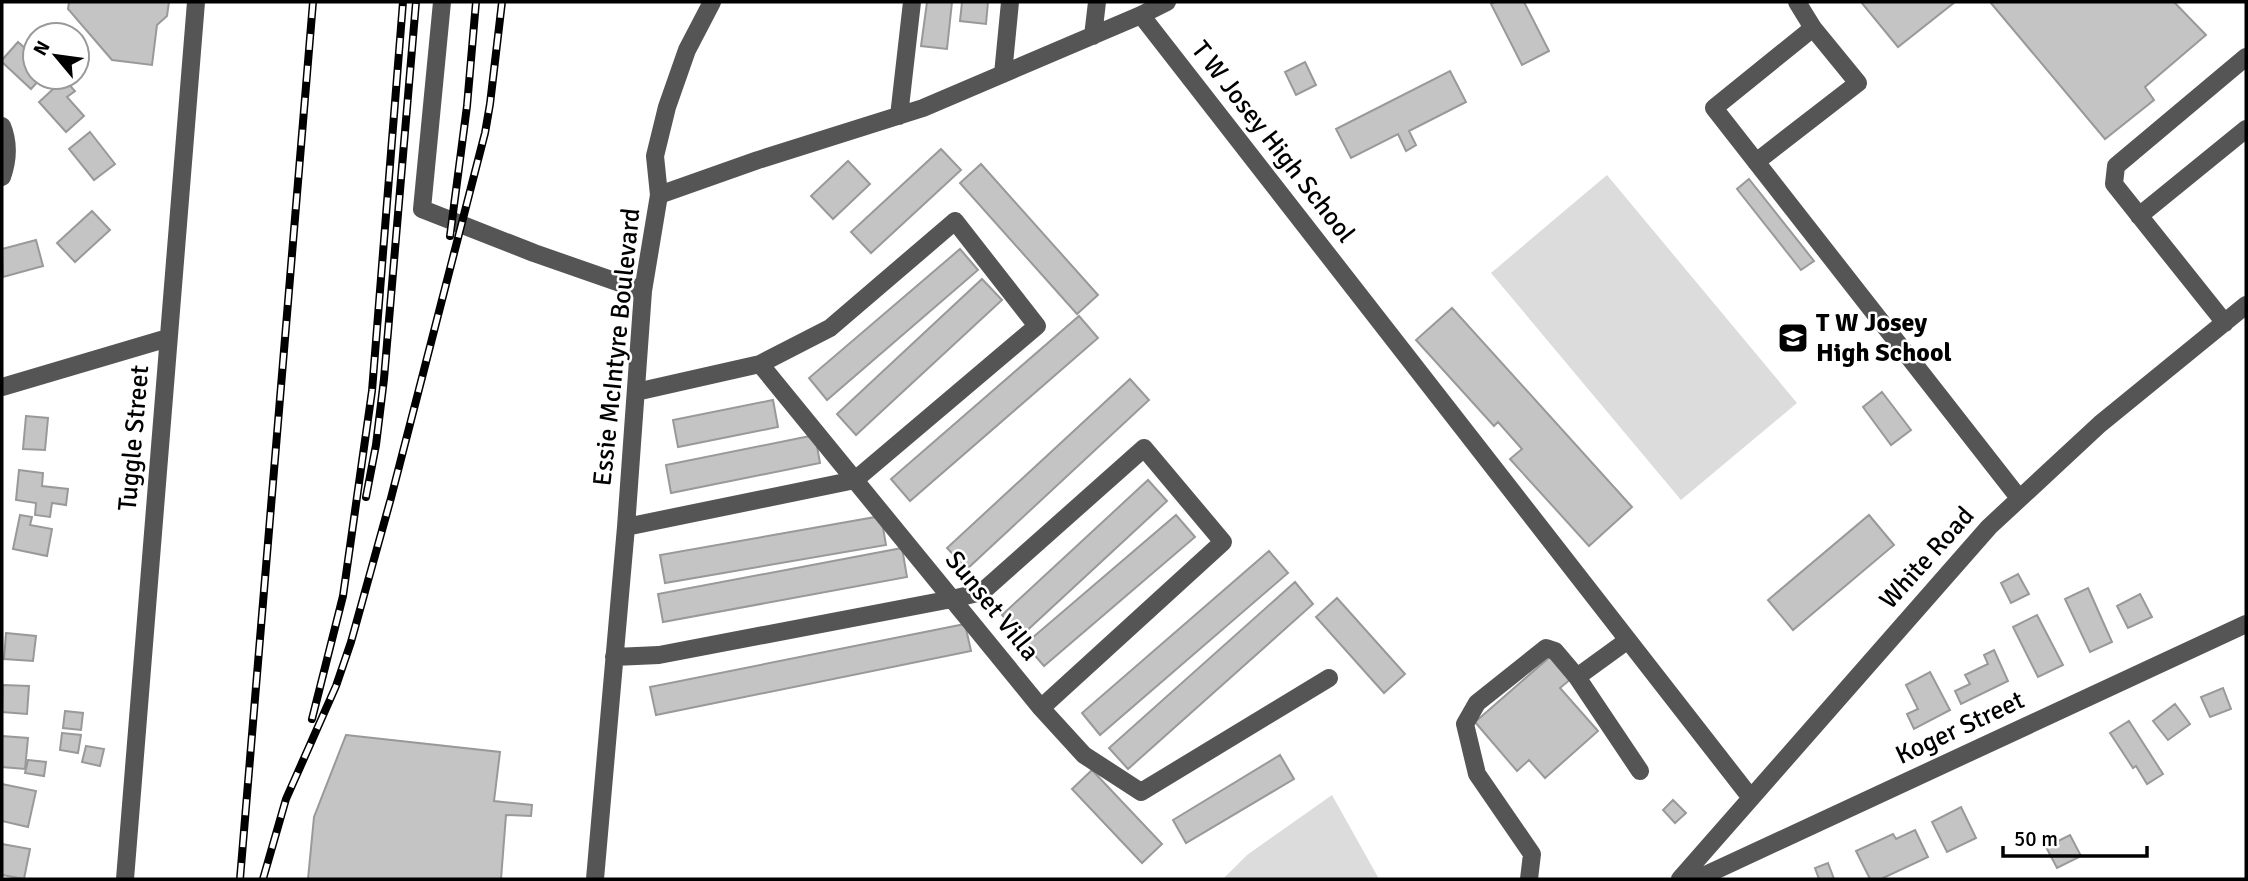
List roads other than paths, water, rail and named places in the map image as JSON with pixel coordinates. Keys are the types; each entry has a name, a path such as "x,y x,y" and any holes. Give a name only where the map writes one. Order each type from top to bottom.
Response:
{"street":[{"name":"Tuggle Street","path":"125,879 196,2"},
{"path":"442,2 422,209 534,253 643,291"},
{"path":"659,195 655,156 667,107 687,50 712,2"},
{"path":"899,116 912,2"},
{"path":"1003,74 1010,2"},
{"path":"1093,36 1097,2"},
{"name":"Essie McIntyre Boulevard","path":"595,879 626,527 643,291 659,195 758,160 923,108 1167,2"},
{"path":"1756,162 1858,83 1813,28 1797,2"},
{"name":"T W Josey High School","path":"1141,15 1751,798"},
{"path":"1813,28 1714,108 2019,499"},
{"path":"2225,323 2113,184 2116,166 2246,57"},
{"path":"2,126 8,150 2,177"},
{"path":"2139,216 2246,129"},
{"path":"626,527 855,481 1037,326 955,221 830,328 760,364 636,392"},
{"name":"White Road","path":"1681,879 1989,527 2100,424 2246,305"},
{"path":"2,387 168,338"},
{"name":"Sunset Villa","path":"760,364 1041,708 1084,755 1141,792 1329,678"},
{"path":"614,657 659,655 982,592 1144,448 1223,542 1041,708"},
{"name":"Koger Street","path":"1697,879 2246,624"},
{"path":"1577,677 1628,640"},
{"path":"1529,879 1532,854 1477,774 1465,724 1477,703 1546,648 1555,651 1577,677 1640,771"}],"railway":[{"path":"240,879 313,2"},
{"path":"312,719 343,596 372,391 403,2"},
{"path":"366,497 384,379 416,2"},
{"path":"450,236 467,106 476,2"},
{"path":"263,879 286,799 336,686 351,642 391,498 485,133 502,2"}],"place":[{"name":"T W Josey High School","path":"1793,338"}]}
